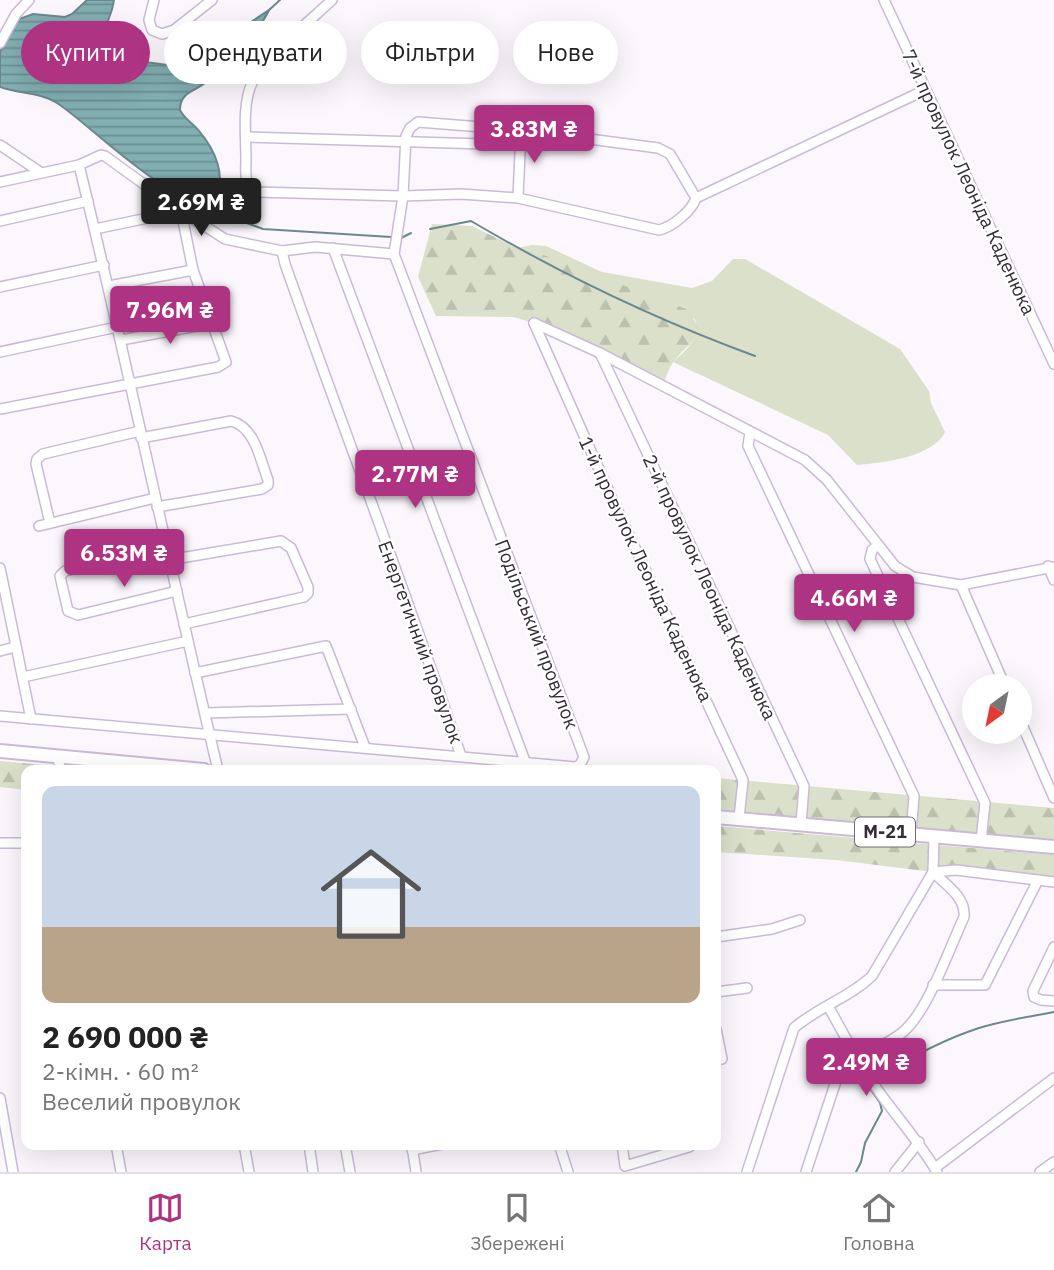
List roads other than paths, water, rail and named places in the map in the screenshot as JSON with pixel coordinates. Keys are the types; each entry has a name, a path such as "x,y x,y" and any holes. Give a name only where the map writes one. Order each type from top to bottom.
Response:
{"highway":[{"path":"0,751 141,765"},
{"name":"М-21","path":"721,817 1054,847"}],"street":[{"path":"0,43 16,15 29,0"},
{"path":"154,0 149,20 152,30 162,34 174,30 212,0"},
{"path":"332,0 257,73 250,91 246,136 246,181 251,189 257,192 403,196 461,194 518,198 659,230 670,225 692,206 696,198 925,90"},
{"name":"7-й провулок Леоніда Каденюка","path":"884,0 1054,364"},
{"path":"0,182 79,165 101,155 108,157 181,211 225,239 282,251 308,247 394,254 403,196 405,142 410,128 418,122 522,130 665,150 696,198"},
{"path":"518,198 522,130"},
{"path":"246,136 520,145"},
{"path":"0,145 40,172"},
{"path":"79,165 109,285 140,434 217,765"},
{"path":"0,221 88,201"},
{"path":"95,229 181,211"},
{"path":"0,409 223,365 226,362 193,270 181,211"},
{"path":"333,248 525,761"},
{"name":"Енергетичний провулок","path":"282,251 346,438 420,635 461,756"},
{"name":"Подільський провулок","path":"394,254 584,757 580,765"},
{"path":"0,287 104,265"},
{"path":"109,285 193,270"},
{"path":"121,340 213,323"},
{"name":"1-й провулок Леоніда Каденюка","path":"600,353 534,323 743,780 739,818"},
{"path":"0,352 117,327"},
{"path":"600,353 815,467 899,570 908,575 961,585 1051,566 1054,580"},
{"name":"2-й провулок Леоніда Каденюка","path":"600,353 804,786 801,824"},
{"path":"39,526 156,503 262,489 268,485 268,480 249,431 241,424 231,421 140,434 43,454 37,459 50,523"},
{"path":"750,432 748,446 914,796 911,834"},
{"path":"169,560 282,541 291,548 308,587 308,593 304,597 184,624"},
{"path":"878,545 872,550 870,559 985,803 981,841"},
{"path":"166,546 65,571 60,576 68,611 78,615 177,591"},
{"path":"0,568 2,596 31,719"},
{"path":"961,585 1000,674"},
{"path":"23,677 188,641"},
{"path":"195,673 326,646 365,747"},
{"path":"0,651 15,647"},
{"path":"205,713 351,709"},
{"name":"Подільський провулок","path":"0,716 565,765"},
{"path":"1030,744 1054,798"},
{"path":"57,756 60,765"},
{"path":"747,1172 794,1028 808,1016 860,987 872,976 933,872 934,837"},
{"path":"0,842 21,844"},
{"path":"933,872 956,870 1054,882"},
{"path":"806,1172 841,1066 905,1030 915,1019 964,917 965,907 962,901 933,872"},
{"path":"933,985 985,985 1038,880"},
{"path":"721,936 772,929 800,920"},
{"path":"1054,947 1032,991 1034,997 1054,1001"},
{"path":"721,991 747,988"},
{"path":"828,1006 856,1058 919,1142 936,1170 1054,1078"},
{"path":"721,1054 722,1059"},
{"path":"0,1099 13,1172"},
{"path":"895,1172 919,1142"},
{"path":"117,1150 121,1172"},
{"path":"245,1150 249,1172"},
{"path":"310,1150 313,1172"},
{"path":"346,1150 350,1172"},
{"path":"412,1150 416,1172"},
{"path":"560,1150 569,1172"},
{"path":"623,1150 625,1166 679,1150"},
{"path":"1041,1172 1054,1162"}],"water":[{"path":"87,0 114,0 108,21 21,21 21,84 150,84 150,63 164,65 164,84 203,84 186,95 180,110 205,138 218,164 220,181 215,199 199,201 157,182 50,99 0,87 0,52 19,19 33,14 65,17"},
{"path":"269,10 262,21 253,21"}],"waterway":[{"path":"268,11 280,0"},
{"path":"216,200 244,222 263,229 391,237"},
{"path":"430,229 471,221 610,295 755,356"},
{"path":"401,238 411,233"},
{"path":"877,1078 926,1050 965,1033 998,1023 1054,1012"},
{"path":"856,1172 865,1143 882,1111 880,1103 867,1084"}]}
